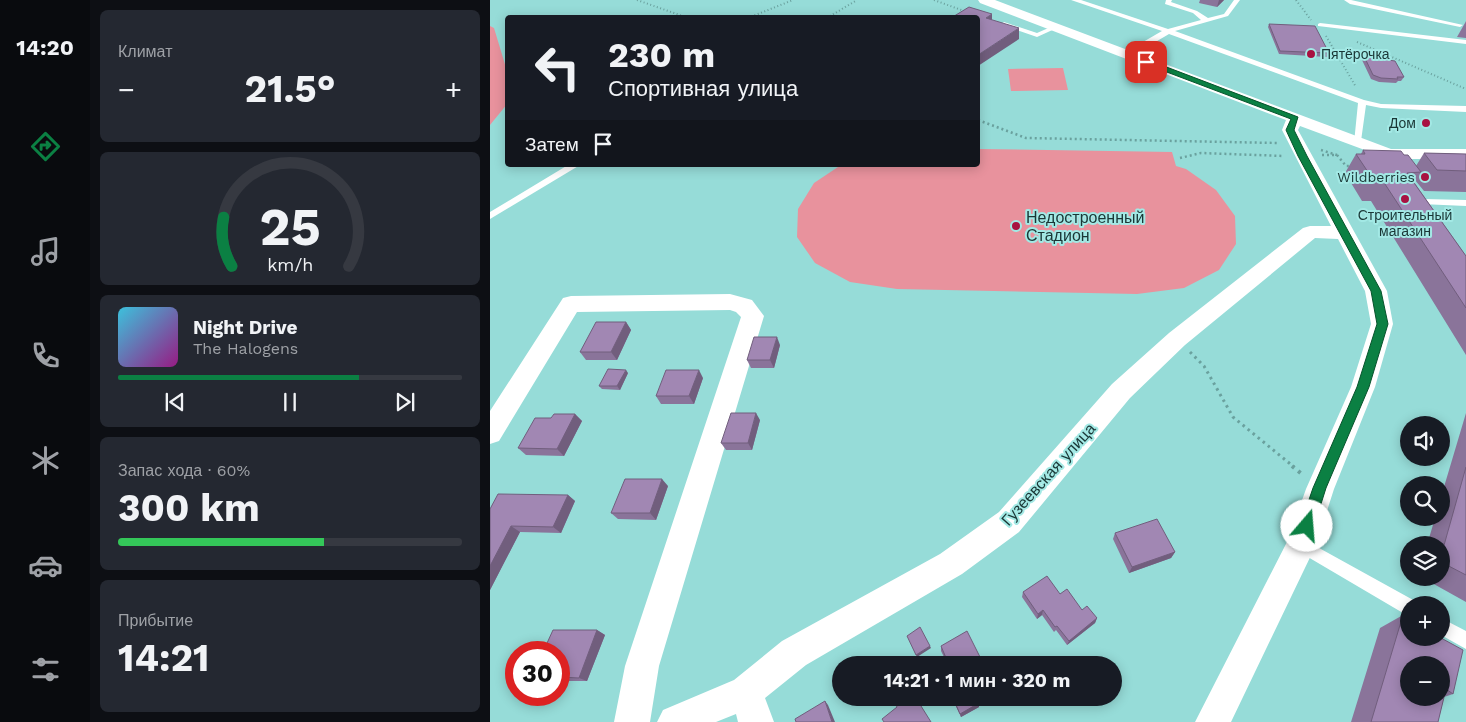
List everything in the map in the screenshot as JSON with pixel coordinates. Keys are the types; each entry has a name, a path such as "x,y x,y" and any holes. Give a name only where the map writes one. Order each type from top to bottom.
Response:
{"street":[{"path":"984,0 1389,154 1466,154"},
{"path":"1214,722 1301,545 1320,488 1363,387 1382,324 1376,291 1290,130 1295,118"},
{"name":"Гузеевская улица","path":"675,722 751,707 794,653 951,564 1008,522 1121,391 1178,340 1310,232 1344,233"},
{"path":"490,433 556,325 571,304 730,302 744,306 753,316 642,666 632,722"}],"lane":[{"path":"1169,0 1167,3 1195,12 1206,20"},
{"path":"1127,55 1168,31 1226,15 1236,0"},
{"path":"1348,0 1463,27 1466,17"},
{"path":"1081,1 1362,102 1381,106 1466,108"},
{"path":"1000,23 1038,35 1055,27"},
{"path":"1320,24 1465,43"},
{"path":"1357,141 1362,102"},
{"path":"1389,154 1399,167"},
{"path":"490,216 572,167"},
{"path":"1435,216 1422,198 1466,203"},
{"path":"1301,545 1400,602"},
{"path":"1450,631 1466,640"}],"path":[{"path":"637,0 680,15"},
{"path":"756,15 793,0"},
{"path":"832,15 857,0"},
{"path":"934,0 963,12"},
{"path":"1296,0 1313,22 1320,24 1358,90 1362,102"},
{"path":"1356,42 1466,89"},
{"path":"980,121 1026,138 1299,150"},
{"path":"1180,158 1201,153 1299,150"},
{"path":"1178,340 1204,366 1233,418 1320,488"}],"shaded area":[{"path":"490,26 494,28 505,64 505,107 490,125"},
{"path":"1063,68 1068,90 1011,91 1008,69"},
{"name":"Недостроенный Стадион","path":"980,149 1172,152 1176,166 1186,169 1216,190 1235,216 1236,244 1219,270 1184,288 1137,294 897,289 850,282 815,263 797,237 798,209 814,183 838,167 980,167"}],"building":[{"path":"969,7 992,14 986,18 1019,28 980,54 980,15 956,15"},
{"path":"1269,24 1315,26 1329,53 1280,51"},
{"path":"1364,56 1387,58 1388,60 1395,61 1404,77 1397,77 1398,79 1381,78 1373,75"},
{"path":"1363,150 1401,151 1404,155 1408,155 1421,172 1407,173 1466,256 1466,308 1383,181 1374,181 1356,154 1365,154"},
{"path":"1424,153 1466,154 1466,171 1437,170"},
{"path":"596,322 626,322 611,352 580,352"},
{"path":"754,337 777,337 770,360 747,360"},
{"path":"608,369 626,370 617,386 599,386"},
{"path":"666,370 699,370 689,396 656,396"},
{"path":"731,413 756,413 748,443 721,443"},
{"path":"554,414 575,414 557,449 518,448 535,418 551,418"},
{"path":"1466,467 1466,575 1450,567 1450,536 1447,536"},
{"path":"625,479 662,479 650,513 611,513"},
{"path":"498,494 568,495 553,527 511,526 490,566 490,509"},
{"path":"1157,519 1175,552 1132,567 1115,533"},
{"path":"1047,576 1060,594 1067,589 1082,610 1087,606 1097,618 1069,641 1057,626 1055,627 1043,610 1038,614 1023,592"},
{"path":"1400,625 1400,646 1450,646 1450,643 1463,650 1453,694 1450,692 1450,656 1400,656 1400,706 1442,706 1438,722 1371,722"},
{"path":"920,627 930,646 916,655 907,636"},
{"path":"553,630 597,630 579,678 570,678 570,641 548,641"},
{"path":"967,631 980,656 945,656 941,646"},
{"path":"825,701 832,722 796,722 795,719"},
{"path":"921,706 931,722 884,722 882,719 897,707"},
{"path":"956,706 974,706 960,714"}],"place":[{"name":"Пятёрочка","path":"1311,54"},
{"name":"Дом","path":"1426,123"},
{"name":"Wildberries","path":"1425,177"},
{"name":"Строительный магазин","path":"1405,199"},
{"name":"Недостроенный Стадион","path":"1016,226"}],"route":[{"path":"1146,62 1295,118 1290,130 1302,156 1376,291 1382,324 1363,387 1320,488 1307,526"}]}
